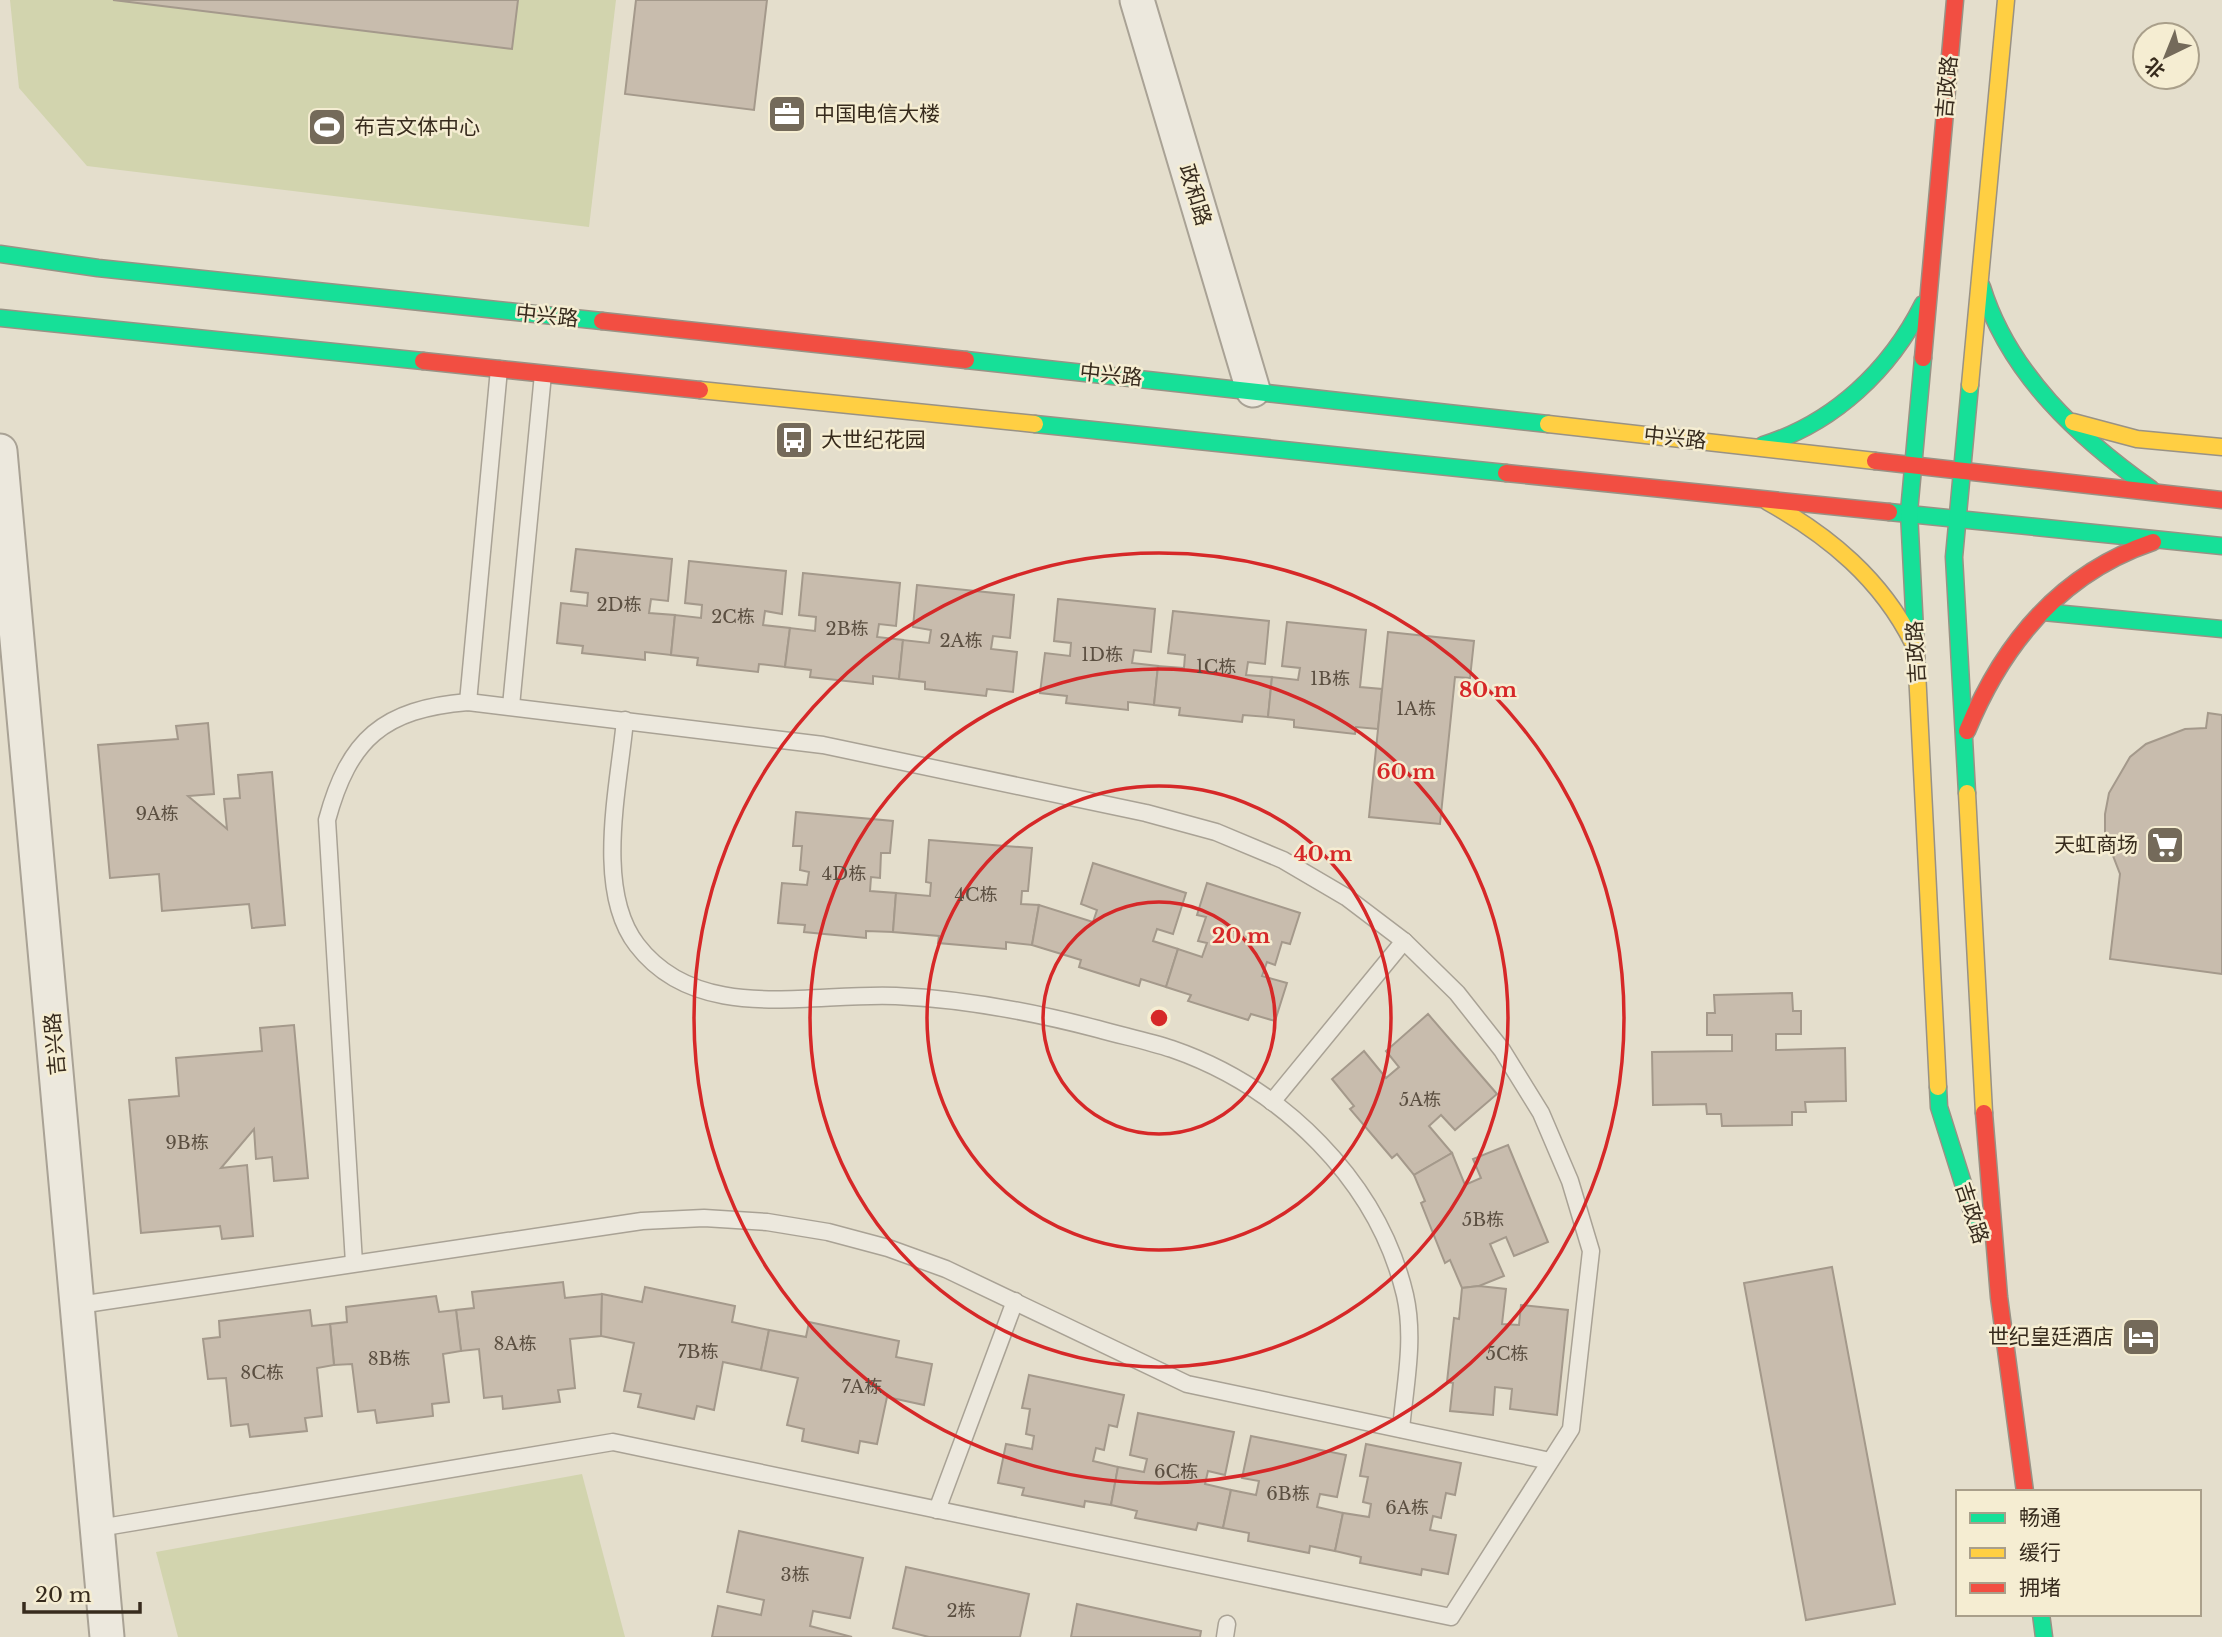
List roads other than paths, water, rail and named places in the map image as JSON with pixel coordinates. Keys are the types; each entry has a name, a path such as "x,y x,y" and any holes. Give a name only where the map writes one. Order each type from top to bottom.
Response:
{"main road":[{"name":"吉政路","path":"1955,0 1909,512 1939,1107 1999,1297"},
{"name":"吉政路","path":"2006,0 1954,557 1984,1110 1999,1297 2025,1490"},
{"name":"中兴路","path":"0,254 111,270 1253,390 2222,500"},
{"path":"1980,277 1989,312 2011,350 2068,420 2106,458 2155,493"},
{"path":"1753,447 1773,443 1810,427 1856,391 1901,343 1921,307 1929,285"},
{"path":"0,318 2222,546"},
{"path":"2068,420 2126,438 2222,447"},
{"path":"1749,496 1786,512 1839,551 1891,604 1907,628 1916,649"},
{"path":"1964,740 1972,717 1997,671 2023,633 2043,612 2097,565 2137,545 2162,540"},
{"path":"2043,612 2222,629"},
{"path":"2041,1616 2044,1637"}],"street":[{"name":"政和路","path":"1137,0 1253,390"},
{"name":"吉兴路","path":"0,451 107,1637"}],"lane":[{"path":"468,702 499,369"},
{"path":"511,706 543,374"},
{"path":"99,1528 613,1442 1451,1617 1571,1429 1591,1251 1570,1181 1534,1103 1502,1050 1457,992 1405,941 1346,897 1283,860 1205,829 1146,813 822,745 468,702 427,706 390,721 379,730 359,747 338,781 327,820 354,1264"},
{"path":"625,720 612,859 616,904 636,945 669,976 710,995 756,998 896,996 1037,1013 1173,1049 1225,1072 1272,1102 1315,1138 1352,1181 1381,1228 1405,1294 1410,1331 1401,1429"},
{"path":"1272,1102 1405,941"},
{"path":"79,1305 642,1221 717,1219 767,1222 828,1232 946,1269 1187,1384 1550,1461"},
{"path":"937,1510 1015,1301"}],"place":[{"name":"中国电信大楼","path":"787,114"},
{"name":"布吉文体中心","path":"327,127"},
{"name":"大世纪花园","path":"794,440"},
{"name":"天虹商场","path":"2165,845"},
{"name":"世纪皇廷酒店","path":"2141,1337"}]}
